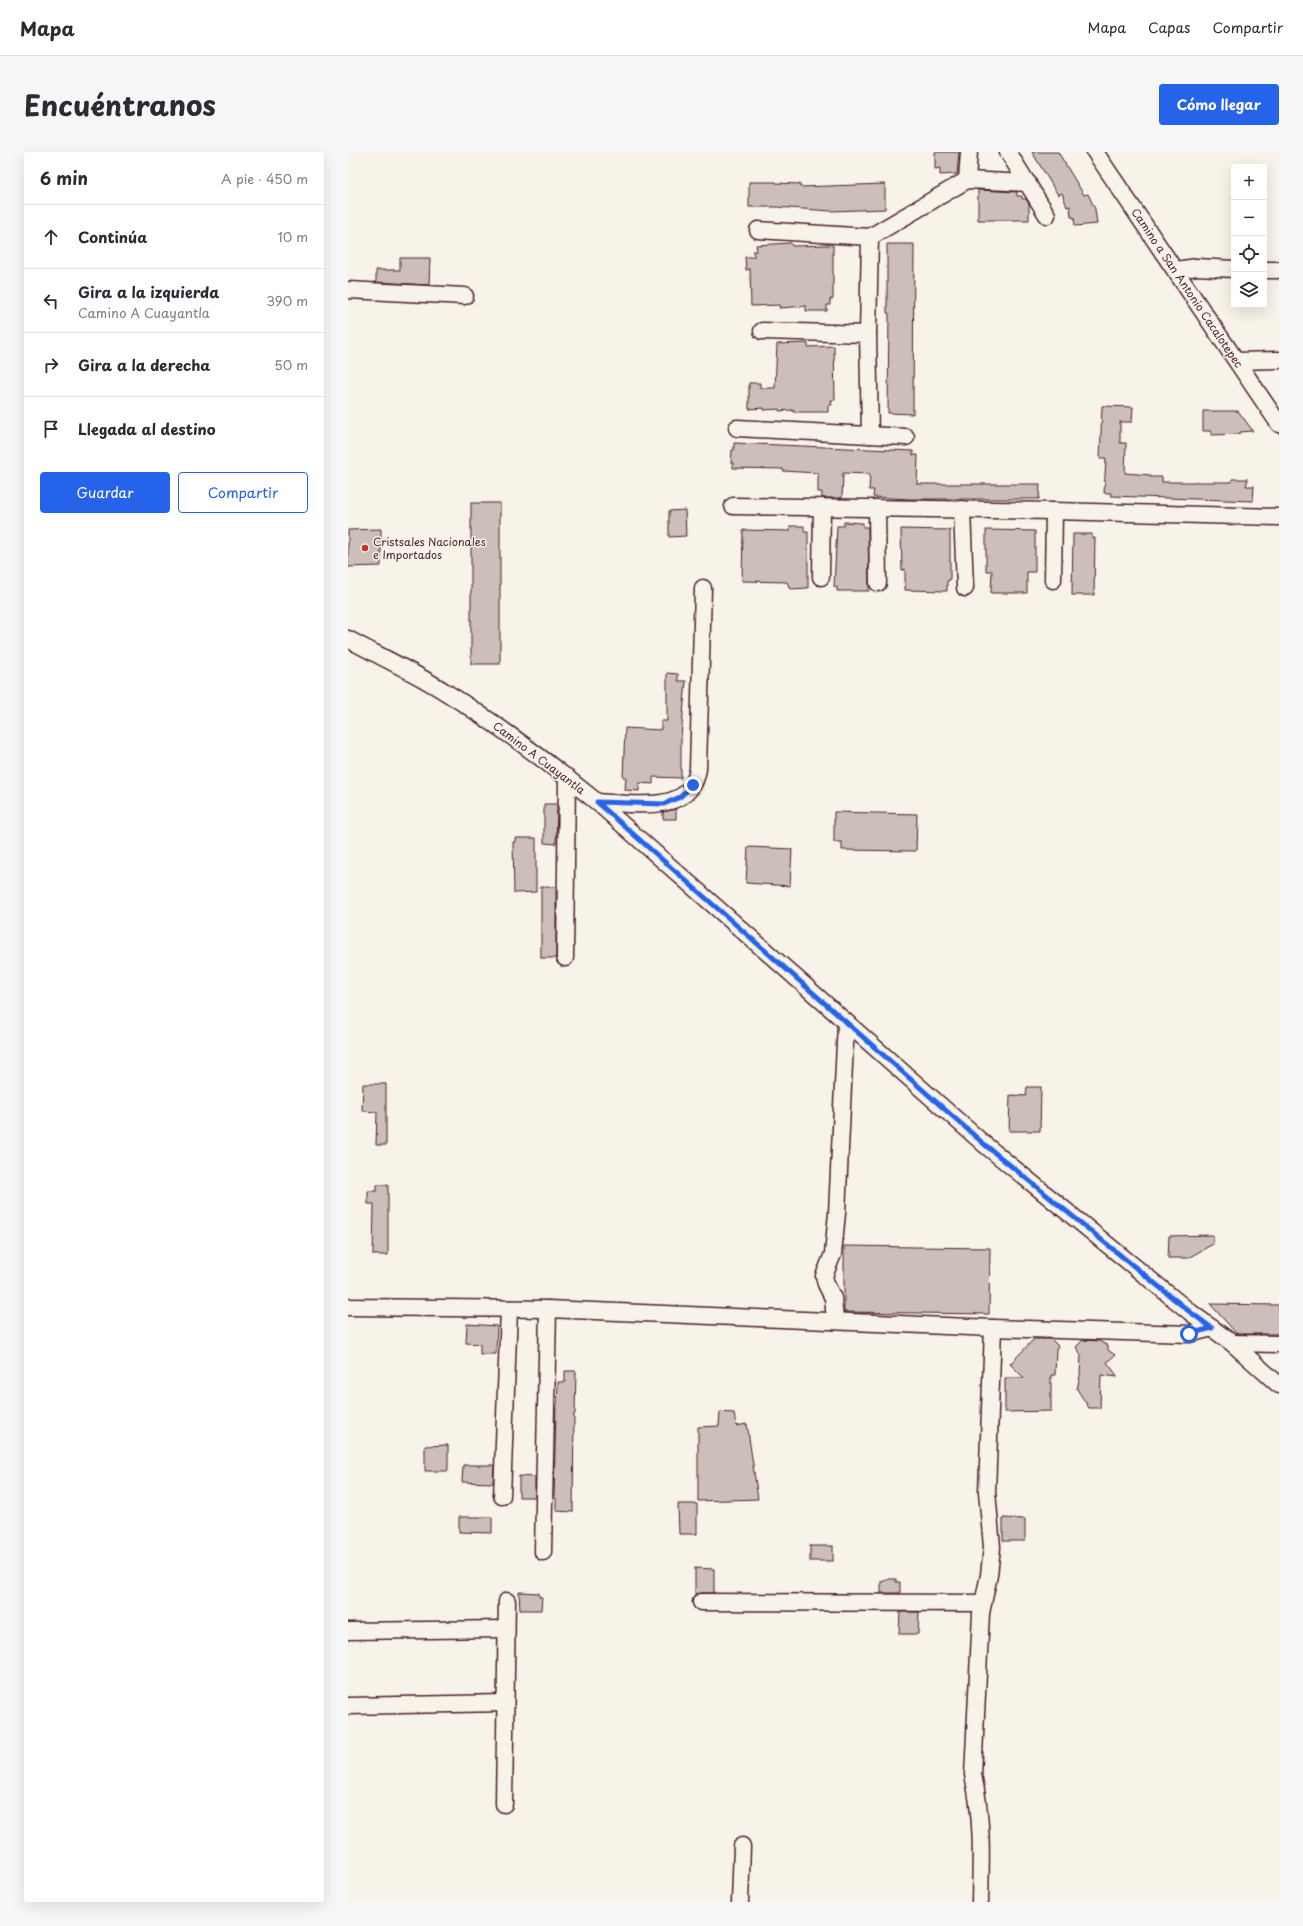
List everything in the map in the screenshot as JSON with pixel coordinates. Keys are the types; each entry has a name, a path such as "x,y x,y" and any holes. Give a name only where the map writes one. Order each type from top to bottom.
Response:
{"street":[{"path":"967,180 969,152"},
{"path":"1009,152 1047,215"},
{"name":"Camino a San Antonio Cacalotepec","path":"1095,152 1279,424"},
{"path":"758,230 870,237 967,180 1028,183"},
{"path":"870,237 868,334 870,435"},
{"path":"1176,270 1197,267 1231,269"},
{"path":"1267,270 1279,270"},
{"path":"348,290 465,296"},
{"path":"762,332 868,334"},
{"path":"1237,361 1279,360"},
{"path":"737,428 906,437"},
{"path":"733,506 1054,510 1279,517"},
{"path":"821,577 822,507"},
{"path":"877,508 878,583"},
{"path":"962,509 964,588"},
{"path":"1053,580 1054,510"},
{"path":"597,802 664,804 680,797 693,785 698,769 703,588"},
{"name":"Camino A Cuayantla","path":"348,639 446,692 480,714 567,777 984,1144 1190,1312 1232,1343 1279,1385"},
{"path":"565,958 567,777"},
{"path":"835,1321 833,1298 824,1276 833,1254 837,1213 846,1022"},
{"path":"348,1307 548,1309 993,1328 1189,1334 1212,1328"},
{"path":"502,1496 509,1309"},
{"path":"544,1552 548,1309"},
{"path":"980,1902 981,1824 978,1796 973,1775 981,1620 989,1575 992,1547 987,1492 993,1328"},
{"path":"1232,1343 1279,1344"},
{"path":"504,1804 507,1602"},
{"path":"701,1602 983,1603"},
{"path":"348,1631 506,1629"},
{"path":"348,1706 505,1703"},
{"path":"740,1902 742,1846"}],"building":[{"path":"935,152 959,152 957,174 940,175 940,168 935,169"},
{"path":"1032,152 1058,152 1084,195 1088,194 1095,209 1097,224 1075,226 1074,217 1071,217 1070,206 1067,207 1062,193 1058,195"},
{"path":"749,182 800,184 800,187 885,184 885,209 831,211 776,207 749,207"},
{"path":"978,190 1017,192 1017,196 1022,196 1022,199 1026,199 1029,204 1029,220 978,220"},
{"path":"791,243 792,246 833,245 833,299 830,299 830,305 827,305 827,311 806,311 806,306 779,308 780,305 751,306 750,269 746,270 745,257 754,257 753,251 757,251 756,245"},
{"path":"887,244 914,244 913,414 888,413 889,313 887,313"},
{"path":"400,258 430,258 429,285 376,282 376,270 400,270"},
{"path":"808,343 808,347 834,346 835,400 831,400 832,405 828,405 828,412 793,412 793,410 779,411 779,409 764,410 764,408 749,409 749,383 760,383 760,388 775,388 777,344"},
{"path":"1102,406 1133,407 1132,422 1120,422 1120,443 1126,443 1125,473 1150,475 1150,477 1162,477 1162,482 1232,482 1232,479 1248,479 1246,486 1254,486 1253,501 1111,496 1111,493 1104,493 1106,458 1100,458"},
{"path":"1203,411 1238,411 1253,431 1240,432 1239,434 1211,435 1211,431 1203,431"},
{"path":"734,443 913,451 913,455 918,455 917,484 1040,484 1039,499 910,499 873,497 874,490 869,490 870,474 843,473 842,498 822,498 822,492 818,492 818,473 783,471 783,469 733,468 733,463 731,463"},
{"path":"471,503 500,503 500,664 471,664"},
{"path":"685,510 686,536 669,537 669,511"},
{"path":"844,522 863,523 863,527 868,527 869,591 837,591 837,587 834,587 837,526 844,526"},
{"path":"790,526 804,526 804,532 808,532 808,588 790,589 787,582 742,581 743,530 790,531"},
{"name":"Cristsales Nacionales e Importados","path":"381,529 381,566 348,567 348,530"},
{"path":"901,529 950,530 950,580 947,581 947,591 905,590 905,569 902,570"},
{"path":"986,530 1035,531 1035,572 1027,572 1027,593 991,593 992,571 986,571"},
{"path":"1073,534 1092,534 1092,538 1095,538 1094,595 1072,595"},
{"path":"667,673 678,674 678,681 686,681 681,737 681,778 653,777 653,784 639,783 639,791 625,790 626,777 623,777 625,728 661,730 661,721 667,721"},
{"path":"544,804 557,804 556,844 544,843"},
{"path":"676,809 676,819 663,819 663,812"},
{"path":"834,812 917,814 916,851 842,850 842,842 834,842"},
{"path":"515,838 536,838 536,892 514,893 513,842 515,842"},
{"path":"748,847 792,849 790,886 746,883"},
{"path":"541,887 556,887 556,958 541,958"},
{"path":"363,1084 386,1084 386,1145 376,1145 377,1112 362,1111"},
{"path":"1027,1087 1041,1087 1040,1131 1009,1131 1010,1095 1026,1096"},
{"path":"377,1185 388,1185 388,1255 373,1255 374,1204 368,1204 368,1191 377,1191"},
{"path":"1213,1235 1213,1244 1188,1258 1168,1258 1169,1236"},
{"path":"844,1246 990,1248 989,1314 844,1312"},
{"path":"1210,1304 1279,1305 1279,1334 1237,1334"},
{"path":"467,1324 497,1326 496,1354 480,1354 480,1344 466,1343"},
{"path":"1034,1339 1051,1339 1058,1346 1056,1349 1055,1375 1051,1375 1051,1411 1005,1412 1005,1378 1024,1378 1010,1364"},
{"path":"1083,1340 1099,1341 1108,1346 1108,1350 1115,1355 1107,1362 1118,1377 1101,1375 1100,1408 1089,1408 1077,1389 1080,1376 1081,1355 1076,1347"},
{"path":"565,1371 576,1371 573,1512 556,1511 556,1498 554,1498 556,1405 558,1382 565,1382"},
{"path":"720,1412 734,1413 736,1426 747,1424 758,1499 698,1501 698,1427 719,1426"},
{"path":"448,1445 448,1471 425,1471 425,1446"},
{"path":"463,1465 494,1465 493,1483 462,1482"},
{"path":"519,1476 535,1477 535,1497 519,1497"},
{"path":"678,1504 697,1504 697,1534 679,1534"},
{"path":"459,1517 492,1517 492,1533 459,1532"},
{"path":"1003,1518 1025,1519 1025,1541 1003,1541"},
{"path":"810,1546 833,1546 833,1561 810,1561"},
{"path":"695,1568 714,1569 714,1593 701,1593 695,1595"},
{"path":"885,1579 896,1579 896,1582 900,1582 900,1593 881,1593 881,1581 885,1581"},
{"path":"519,1592 539,1593 539,1597 542,1597 541,1610 520,1610"},
{"path":"900,1612 919,1612 918,1634 899,1634"}],"place":[{"name":"Cristsales Nacionales e Importados","path":"365,548"}],"route":[{"path":"693,785 680,797 664,804 597,802 984,1144 1190,1312 1212,1328 1189,1334"}]}
